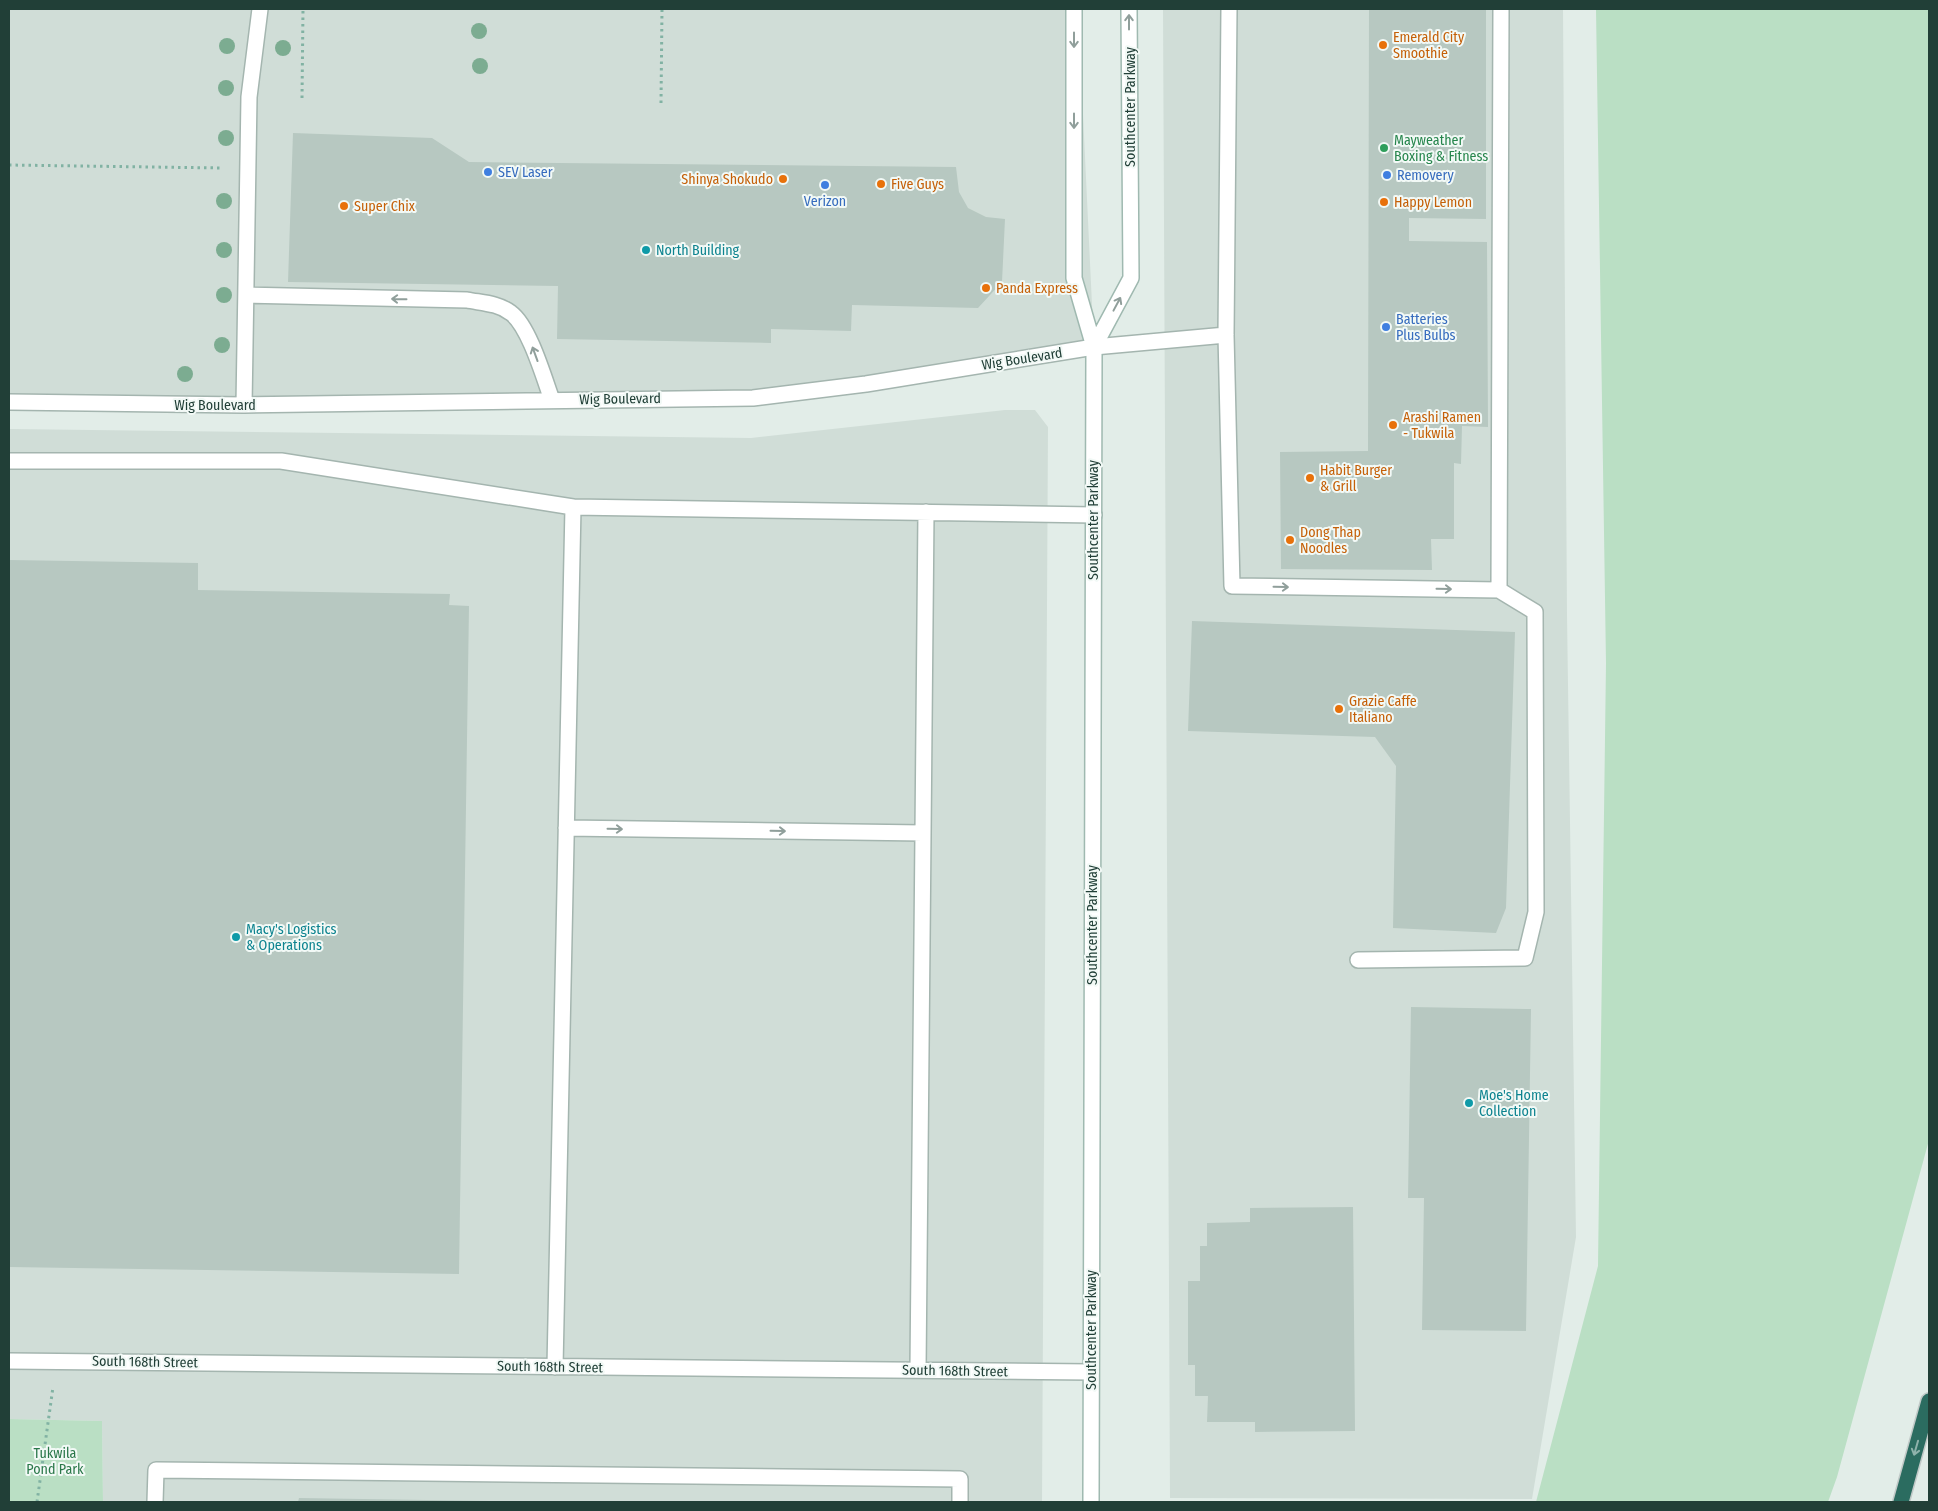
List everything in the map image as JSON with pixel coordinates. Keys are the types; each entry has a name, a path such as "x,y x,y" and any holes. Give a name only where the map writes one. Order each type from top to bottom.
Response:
{"highway":[{"path":"1901,1502 1929,1401"}],"main road":[{"path":"244,405 249,97 260,9"},
{"name":"Southcenter Parkway","path":"1074,9 1074,278 1094,347 1091,1502"},
{"name":"Southcenter Parkway","path":"1094,347 1131,278 1129,9"},
{"path":"1229,9 1226,335 1232,586 1499,590 1535,612 1536,912 1525,958 1358,960"},
{"path":"1499,590 1501,9"},
{"path":"246,296 467,300 496,305 512,313 518,319 532,344 552,400"},
{"name":"Wig Boulevard","path":"9,402 244,405 753,398 866,384 1094,347 1226,335"},
{"path":"9,461 281,460 573,507 1094,515"},
{"path":"555,1367 573,507"},
{"path":"918,1370 926,512"},
{"path":"566,828 923,833"},
{"name":"South 168th Street","path":"9,1361 1091,1372"},
{"path":"155,1502 156,1470 960,1479 960,1502"}],"path":[{"path":"302,98 303,9"},
{"path":"661,103 662,9"},
{"path":"9,165 248,168"},
{"path":"37,1502 57,1362"}],"shaded area":[{"path":"9,9 1078,9 1094,347 753,398 9,400"},
{"path":"1163,9 1563,9 1567,615 1576,1237 1532,1499 1170,1498"},
{"path":"1005,410 1035,410 1048,427 1042,1502 103,1502 102,1421 9,1419 9,429 751,438"}],"green space":[{"path":"1596,9 1929,9 1929,1140 1837,1477 1828,1502 1536,1502 1598,1266 1606,663"},
{"name":"Tukwila Pond Park","path":"9,1419 102,1421 103,1502 9,1502"}],"building":[{"path":"1369,9 1486,9 1486,219 1409,218 1409,241 1487,242 1488,427 1462,426 1461,464 1454,463 1454,539 1431,539 1432,570 1281,569 1280,452 1368,451"},
{"name":"North Building","path":"293,133 432,138 469,162 956,167 959,192 968,208 986,217 1005,219 1002,282 978,308 852,305 851,331 771,329 771,343 557,339 558,286 288,282"},
{"name":"Macy's Logistics & Operations","path":"9,560 198,563 198,590 450,594 449,605 469,606 459,1274 9,1267"},
{"path":"1192,621 1515,632 1506,908 1496,933 1393,928 1396,766 1375,737 1188,731"},
{"name":"Moe's Home Collection","path":"1411,1007 1531,1009 1526,1331 1422,1330 1424,1198 1408,1198"},
{"path":"1353,1207 1355,1431 1255,1432 1255,1422 1207,1422 1208,1396 1195,1396 1195,1365 1188,1365 1188,1281 1200,1281 1200,1246 1207,1246 1207,1223 1250,1222 1250,1208"},
{"path":"299,1498 489,1501 489,1502 298,1502"}],"place":[{"name":"Emerald City Smoothie","path":"1383,45"},
{"name":"Mayweather Boxing & Fitness","path":"1384,148"},
{"name":"SEV Laser","path":"488,172"},
{"name":"Removery","path":"1387,175"},
{"name":"Shinya Shokudo","path":"783,179"},
{"name":"Five Guys","path":"881,184"},
{"name":"Verizon","path":"825,185"},
{"name":"Happy Lemon","path":"1384,202"},
{"name":"Super Chix","path":"344,206"},
{"name":"North Building","path":"646,250"},
{"name":"Panda Express","path":"986,288"},
{"name":"Batteries Plus Bulbs","path":"1386,327"},
{"name":"Arashi Ramen - Tukwila","path":"1393,425"},
{"name":"Habit Burger & Grill","path":"1310,478"},
{"name":"Dong Thap Noodles","path":"1290,540"},
{"name":"Grazie Caffe Italiano","path":"1339,709"},
{"name":"Macy's Logistics & Operations","path":"236,937"},
{"name":"Moe's Home Collection","path":"1469,1103"}]}
